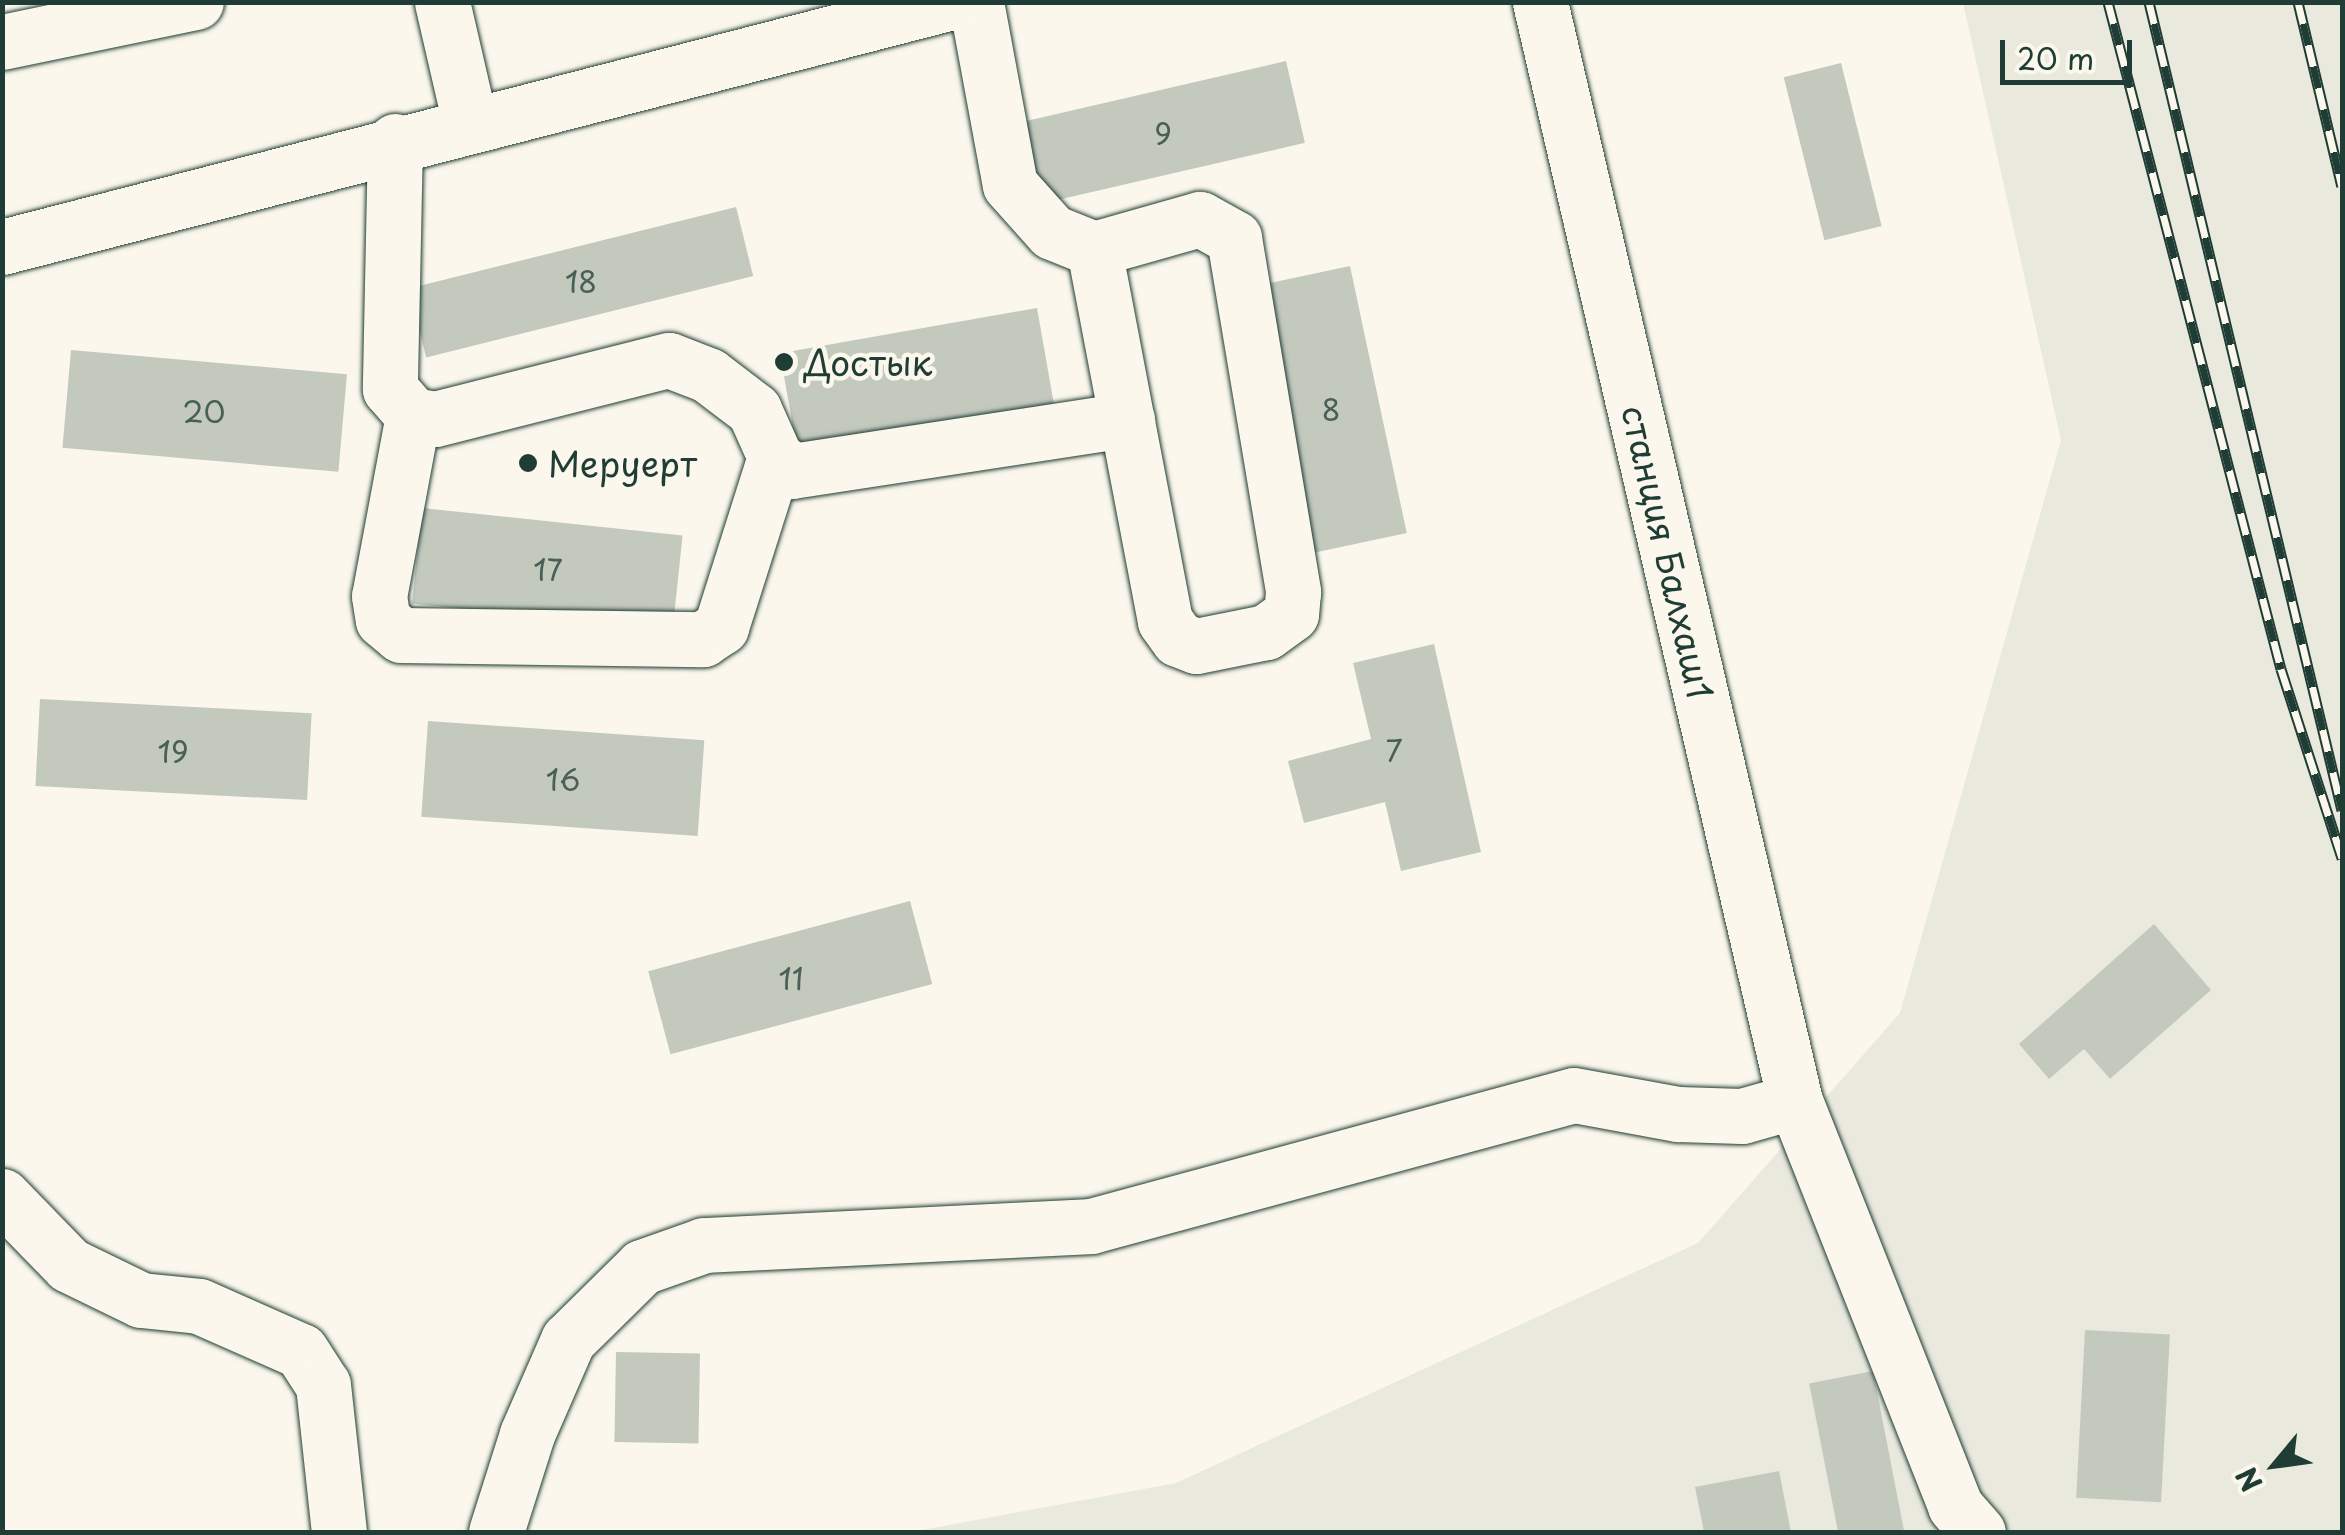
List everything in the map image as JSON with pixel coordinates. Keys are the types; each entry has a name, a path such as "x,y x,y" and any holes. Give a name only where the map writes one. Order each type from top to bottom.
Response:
{"street":[{"path":"2,42 196,2"},
{"path":"442,2 470,123"},
{"path":"2,246 952,2"},
{"path":"976,2 1010,185 1052,232 1094,249 1200,219 1234,238 1293,592 1291,614 1266,632 1196,646 1178,639 1165,620 1094,249"},
{"name":"станция Балхаш1","path":"1540,2 1795,1101 1955,1506 1978,1532"},
{"path":"396,142 390,389 413,415 436,419 669,360 708,374 754,410 775,457 792,471 1127,420"},
{"path":"413,415 380,596 383,620 401,635 703,638 722,626 775,457"},
{"path":"496,1532 527,1434 568,1340 642,1267 704,1245 1091,1226 1574,1095 1678,1114 1742,1116 1795,1101"},
{"path":"2,1196 69,1265 140,1300 198,1306 302,1351 322,1385 339,1532"}],"shaded area":[{"path":"1963,3 2342,3 2342,1532 911,1532 1176,1483 1698,1243 1900,1013 2061,440"}],"building":[{"path":"1286,61 1305,143 1041,204 1022,122"},
{"path":"1841,63 1882,226 1824,240 1784,77"},
{"path":"736,207 753,276 426,357 409,289"},
{"path":"1350,266 1407,533 1314,553 1257,286"},
{"path":"1037,308 1054,404 797,449 780,353"},
{"path":"71,350 347,374 338,472 62,448"},
{"path":"422,508 683,535 673,631 412,603"},
{"path":"1434,644 1481,852 1401,871 1385,802 1304,823 1288,761 1371,739 1353,663"},
{"path":"40,699 312,713 307,800 35,786"},
{"path":"428,721 704,740 698,836 421,817"},
{"path":"910,901 932,984 670,1054 648,971"},
{"path":"2154,924 2211,990 2110,1079 2084,1049 2049,1079 2019,1044"},
{"path":"2085,1330 2170,1334 2161,1502 2076,1498"},
{"path":"616,1352 700,1353 698,1443 614,1442"},
{"path":"1873,1371 1904,1532 1838,1532 1809,1383"},
{"path":"1779,1471 1791,1532 1704,1532 1695,1487"}],"railway":[{"path":"2108,2 2281,669 2342,858"},
{"path":"2149,2 2342,810"},
{"path":"2298,2 2342,186"}],"place":[{"name":"Достык","path":"784,362"},
{"name":"Меруерт","path":"528,463"}]}
